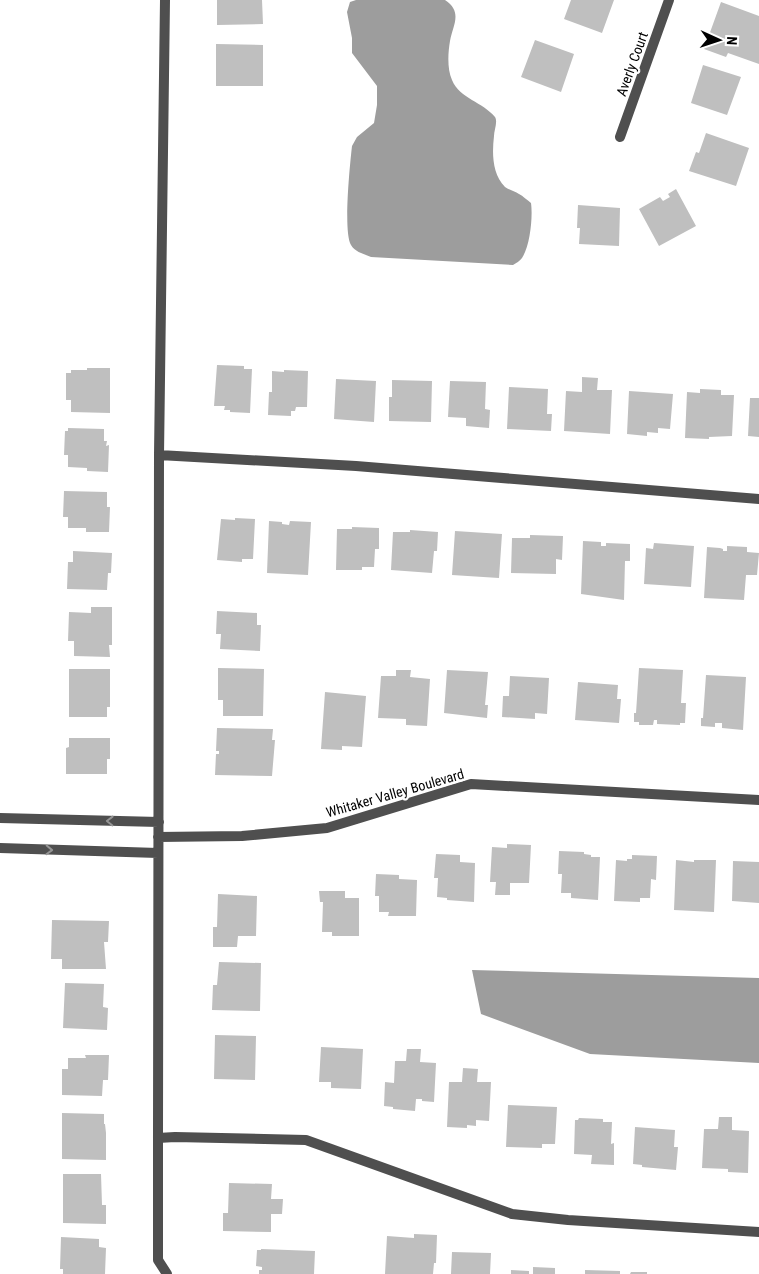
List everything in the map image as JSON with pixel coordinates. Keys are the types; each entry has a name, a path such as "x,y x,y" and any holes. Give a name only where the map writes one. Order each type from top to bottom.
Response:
{"street":[{"path":"165,0 159,455 158,1260 167,1274"},
{"name":"Averly Court","path":"620,137 669,0"},
{"path":"159,455 356,466 759,499"},
{"name":"Whitaker Valley Boulevard","path":"158,837 242,836 327,828 471,784 759,800"},
{"path":"0,818 159,822"},
{"path":"0,848 158,853"},
{"path":"158,1138 176,1136 306,1140 512,1214 568,1220 759,1232"}],"shaded area":[{"path":"356,0 445,0 454,9 455,19 448,56 452,80 460,92 495,117 493,156 495,170 505,187 531,203 531,223 525,253 513,265 371,257 357,251 351,245 347,213 352,146 357,137 374,123 377,105 377,86 352,53 352,38 347,12 350,2"},
{"path":"472,970 759,978 759,1063 590,1054 481,1014"}],"building":[{"path":"217,0 262,0 263,24 217,25"},
{"path":"571,0 614,0 602,33 564,19"},
{"path":"721,2 759,16 759,64 728,53 726,57 704,49"},
{"path":"535,40 574,54 561,92 521,77"},
{"path":"216,44 263,45 263,86 216,86"},
{"path":"703,65 741,77 727,115 691,103"},
{"path":"706,133 749,148 736,186 689,171 696,152 699,153"},
{"path":"676,189 696,226 659,246 639,209 660,197 663,201 670,197 668,194"},
{"path":"578,205 620,208 619,246 579,244 580,228 577,228"},
{"path":"217,365 244,366 244,369 252,369 250,413 230,412 230,410 224,410 225,406 214,406"},
{"path":"87,368 110,368 110,413 71,412 71,400 66,400 66,373 71,373 71,370 87,370"},
{"path":"284,370 308,371 307,407 296,407 295,411 291,411 291,416 268,415 269,392 272,392 272,371 284,372"},
{"path":"582,377 598,378 597,390 612,390 610,434 564,431 566,391 582,392"},
{"path":"336,379 376,381 374,422 334,419"},
{"path":"392,380 432,381 431,422 389,421 389,397 392,397"},
{"path":"450,381 486,382 485,409 490,410 489,428 466,426 466,418 448,417"},
{"path":"509,387 548,389 547,414 552,414 551,431 507,429"},
{"path":"700,389 721,390 721,395 734,395 732,436 709,437 709,439 685,438 687,392 700,393"},
{"path":"629,391 673,394 670,429 658,428 658,433 647,432 647,436 627,434"},
{"path":"750,398 759,398 759,437 748,436"},
{"path":"68,428 104,429 104,441 107,441 106,446 109,445 108,472 87,471 87,468 68,467 68,455 64,455 65,431 68,431"},
{"path":"64,491 107,492 107,507 110,507 109,532 86,532 86,528 68,528 68,517 63,517"},
{"path":"235,518 255,519 253,559 242,559 242,562 217,560 221,519 235,520"},
{"path":"269,521 282,522 282,524 289,525 290,521 311,522 308,575 267,573"},
{"path":"352,527 379,528 379,549 375,549 374,567 362,567 362,570 336,570 337,529 352,529"},
{"path":"410,530 438,532 437,551 434,551 432,573 391,570 393,532 410,532"},
{"path":"455,531 502,534 499,578 452,575"},
{"path":"530,535 563,536 562,560 556,559 556,574 511,573 512,538 530,538"},
{"path":"583,541 601,542 601,546 606,546 606,543 630,544 630,561 625,561 624,600 581,594"},
{"path":"654,543 694,546 691,587 644,584 646,548 653,549"},
{"path":"727,546 747,547 747,552 759,553 757,575 746,575 744,600 704,598 707,547 720,548 723,551 727,551"},
{"path":"73,551 112,553 111,573 108,573 107,590 67,589 68,562 73,562"},
{"path":"91,607 112,607 112,645 109,645 110,657 74,656 74,641 68,641 69,612 91,613"},
{"path":"217,611 257,613 257,625 261,625 260,651 220,649 221,634 216,634"},
{"path":"218,668 264,669 263,716 223,716 223,700 218,700"},
{"path":"639,668 683,670 681,703 686,703 685,723 680,723 680,725 657,724 657,720 654,720 653,725 639,725 639,722 634,722"},
{"path":"69,669 110,669 110,707 107,707 107,717 69,717"},
{"path":"396,670 411,670 410,677 430,679 427,726 406,725 406,719 378,718 381,676 396,676"},
{"path":"447,670 488,672 485,705 488,705 487,718 444,713"},
{"path":"706,675 746,677 743,730 722,728 722,723 715,723 715,727 701,726"},
{"path":"510,676 549,678 547,714 535,713 535,719 502,717 503,696 509,696"},
{"path":"578,682 618,685 617,699 621,699 619,723 575,720"},
{"path":"325,692 366,696 362,747 342,746 342,750 321,749"},
{"path":"217,728 273,729 272,740 275,740 272,776 215,775 216,754 219,754 219,751 216,751"},
{"path":"69,738 110,738 110,759 107,759 107,774 66,774 66,748 69,747"},
{"path":"507,844 531,845 529,883 510,883 510,895 495,895 496,882 490,882 492,847 507,848"},
{"path":"559,851 584,852 584,854 591,855 591,857 600,857 598,900 571,898 571,893 561,893 562,874 558,874"},
{"path":"436,854 460,855 460,862 475,863 474,902 447,900 447,898 437,897 438,878 434,878"},
{"path":"632,855 657,856 656,880 651,879 650,898 640,898 640,902 614,901 616,860 627,861 627,859 632,859"},
{"path":"676,860 694,862 694,860 716,860 714,912 674,910"},
{"path":"733,861 759,862 759,903 732,901"},
{"path":"376,874 399,875 399,879 417,880 416,916 388,916 389,912 379,912 379,896 375,896"},
{"path":"319,891 345,891 345,898 359,898 359,936 332,936 332,932 322,932 323,902 320,902"},
{"path":"218,894 257,896 256,936 238,936 237,947 213,947 213,927 217,927"},
{"path":"52,920 109,921 108,942 104,942 106,969 62,969 62,959 51,959"},
{"path":"219,962 261,963 260,1011 212,1010 213,985 217,985"},
{"path":"65,983 104,984 103,1007 108,1008 107,1030 63,1028"},
{"path":"215,1035 256,1036 255,1080 214,1079"},
{"path":"321,1047 363,1049 361,1089 331,1088 331,1082 319,1082"},
{"path":"407,1049 421,1049 420,1062 436,1063 434,1102 416,1099 415,1111 393,1109 393,1107 384,1106 385,1082 394,1083 395,1061 406,1061"},
{"path":"85,1055 109,1055 108,1080 103,1080 102,1096 62,1095 62,1069 68,1069 68,1058 86,1058"},
{"path":"463,1068 478,1069 477,1082 491,1082 489,1121 476,1120 476,1126 467,1125 467,1128 447,1127 449,1082 462,1082"},
{"path":"508,1105 557,1107 555,1144 542,1144 542,1148 506,1147"},
{"path":"62,1113 104,1114 106,1160 62,1159"},
{"path":"719,1117 732,1117 732,1130 749,1131 748,1173 728,1172 728,1169 702,1168 704,1129 718,1129"},
{"path":"579,1118 603,1119 603,1122 612,1122 611,1144 614,1143 614,1165 591,1164 592,1155 574,1154 575,1120"},
{"path":"635,1127 675,1130 674,1147 678,1147 676,1170 642,1167 642,1165 633,1164"},
{"path":"63,1174 101,1174 102,1205 106,1205 106,1224 63,1223"},
{"path":"229,1183 272,1184 271,1199 283,1199 282,1214 271,1214 271,1232 223,1231 223,1213 228,1213"},
{"path":"414,1234 437,1235 436,1263 434,1263 433,1274 385,1274 387,1236 414,1238"},
{"path":"61,1237 99,1239 99,1247 106,1248 105,1274 63,1274 63,1269 60,1269"},
{"path":"257,1250 315,1251 314,1274 259,1274 259,1270 262,1270 262,1267 256,1266"},
{"path":"452,1252 491,1253 490,1274 451,1274"},
{"path":"533,1267 555,1268 555,1274 533,1274"},
{"path":"511,1270 529,1271 529,1274 511,1274"},
{"path":"585,1270 620,1271 620,1274 585,1274"},
{"path":"631,1272 647,1272 647,1274 630,1274"}]}
